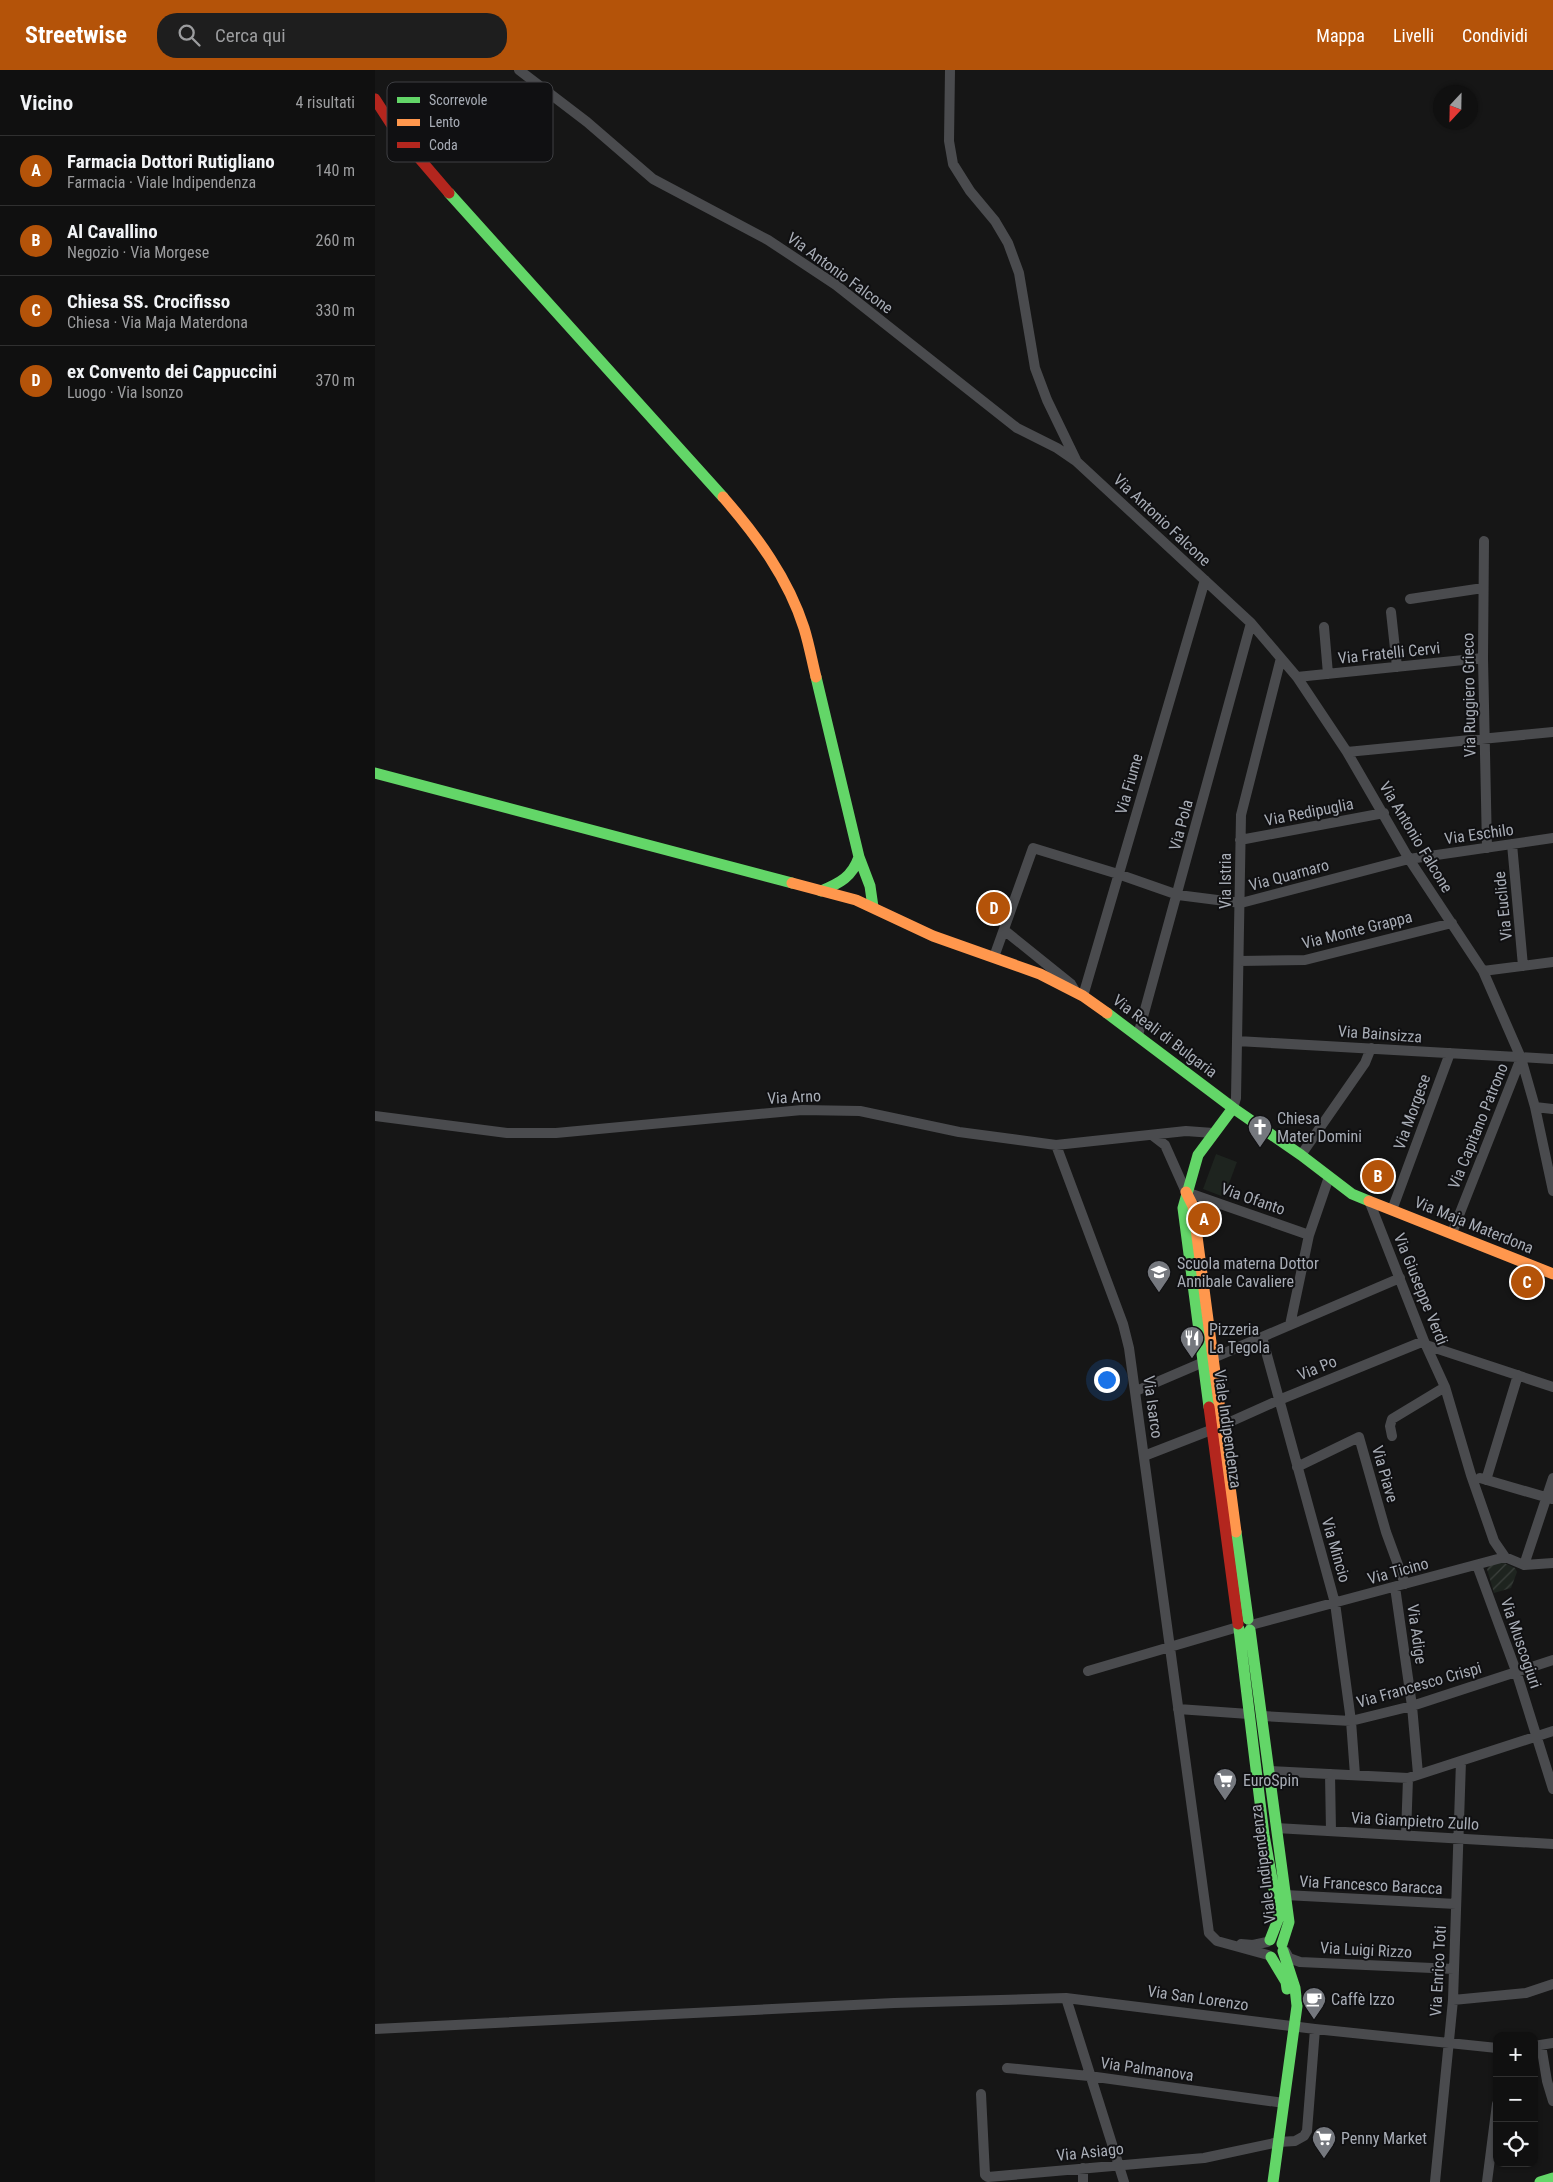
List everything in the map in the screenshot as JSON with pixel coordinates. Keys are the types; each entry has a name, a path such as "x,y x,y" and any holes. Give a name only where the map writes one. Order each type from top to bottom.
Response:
{"street":[{"name":"Via Antonio Falcone","path":"519,70 535,82"},
{"path":"950,70 949,141 953,164 971,192 995,221 1008,243 1019,273 1035,368 1047,400 1076,461"},
{"name":"Via Antonio Falcone","path":"553,96 587,122 653,179 768,240 836,285 1017,428 1057,448 1076,461 1251,623 1297,677 1347,752 1409,858 1483,971 1521,1058 1535,1107 1553,1191"},
{"path":"375,99 387,118"},
{"path":"422,162 733,509 775,562 794,601 804,629 859,857 870,886 873,907"},
{"name":"Via Ruggiero Grieco","path":"1483,541 1484,737 1487,848"},
{"name":"Via Fiume","path":"1079,994 1118,874 1205,580"},
{"path":"1410,599 1483,588"},
{"path":"1391,612 1397,667"},
{"name":"Via Pola","path":"1138,1034 1178,895 1251,623"},
{"path":"1324,627 1328,674"},
{"name":"Via Istria","path":"1233,1108 1236,1098 1241,903 1241,815 1281,658"},
{"name":"Via Fratelli Cervi","path":"1297,677 1483,658"},
{"path":"1347,752 1484,737 1553,732"},
{"name":"Via Reali di Bulgaria","path":"375,773 856,900 914,928 1040,974 1079,994 1138,1034 1233,1108"},
{"name":"Via Redipuglia","path":"1240,840 1384,813"},
{"name":"Via Eschilo","path":"1409,858 1553,838"},
{"name":"Via Euclide","path":"1512,844 1523,966"},
{"name":"Via Quarnaro","path":"1004,930 1033,848 1178,895 1241,903 1409,858"},
{"path":"856,900 853,887 854,873 859,857"},
{"path":"821,891 840,883 854,873"},
{"name":"Via Monte Grappa","path":"1239,961 1305,960 1452,923"},
{"path":"994,957 1004,930"},
{"name":"Via Reali di Bulgaria","path":"1004,930 1071,984 1079,994"},
{"path":"1483,971 1553,962"},
{"name":"Via Bainsizza","path":"1237,1041 1553,1059"},
{"path":"1301,1155 1365,1062 1371,1048"},
{"name":"Via Morgese","path":"1392,1210 1449,1053"},
{"name":"Via Capitano Patrono","path":"1452,1233 1521,1058"},
{"path":"1535,1107 1553,1109"},
{"name":"Viale Indipendenza","path":"1233,1108 1198,1155 1183,1208 1208,1361 1244,1626 1269,1770 1289,1922 1283,1947"},
{"name":"Via Maja Materdona","path":"1233,1108 1301,1155 1352,1194 1553,1274"},
{"name":"Via Arno","path":"375,1116 507,1133 556,1133 803,1110 860,1111 959,1132 1056,1145 1186,1131 1213,1133"},
{"path":"1152,1135 1165,1145 1186,1192"},
{"name":"Via Isarco","path":"1056,1145 1123,1324 1129,1348 1209,1933 1217,1941 1226,1944"},
{"path":"1290,1325 1309,1235 1329,1177"},
{"name":"Via Ofanto","path":"1186,1192 1309,1235"},
{"name":"Via Giuseppe Verdi","path":"1371,1202 1425,1343 1445,1386 1471,1475 1494,1541 1505,1557"},
{"path":"1135,1392 1400,1278"},
{"name":"Via Mincio","path":"1262,1337 1335,1603 1351,1720 1355,1775"},
{"path":"1425,1343 1553,1387"},
{"name":"Via Po","path":"1144,1456 1216,1428 1279,1400 1425,1343"},
{"path":"1485,1480 1518,1375"},
{"path":"1392,1436 1390,1426 1392,1418 1445,1386"},
{"name":"Via Piave","path":"1297,1467 1359,1437 1400,1586"},
{"path":"1471,1475 1550,1498"},
{"path":"1524,1565 1550,1498 1553,1478"},
{"path":"1505,1557 1524,1565 1553,1563"},
{"name":"Via Ticino","path":"1088,1671 1244,1626 1505,1557"},
{"name":"Via Muscogiuri","path":"1477,1565 1516,1672 1553,1789"},
{"name":"Via Adige","path":"1400,1586 1418,1774"},
{"name":"Viale Indipendenza","path":"1244,1626 1249,1714 1264,1835 1279,1917 1268,1941"},
{"name":"Via Francesco Crispi","path":"1261,1716 1351,1720 1412,1706 1553,1660"},
{"path":"1178,1708 1249,1714"},
{"path":"1269,1770 1408,1778 1553,1731"},
{"name":"Via Enrico Toti","path":"1435,2182 1453,2000 1461,1761"},
{"path":"1330,1774 1331,1831"},
{"path":"1406,1835 1408,1778"},
{"name":"Via Giampietro Zullo","path":"1276,1828 1551,1844"},
{"path":"1551,1844 1553,1855"},
{"name":"Via Francesco Baracca","path":"1285,1895 1456,1904"},
{"path":"1226,1944 1253,1945 1275,1939 1283,1947 1296,1992 1299,2013 1294,2026 1273,2182"},
{"path":"1268,1941 1265,1950 1286,1982 1289,2014 1294,2026"},
{"path":"1226,1944 1269,1956 1279,1955 1283,1947"},
{"name":"Via Luigi Rizzo","path":"1283,1947 1289,1958 1299,1962 1454,1969"},
{"path":"1453,2000 1526,1993 1553,1984"},
{"path":"1066,1998 1089,2076 1124,2182"},
{"name":"Via San Lorenzo","path":"375,2029 894,2002 1066,1998 1315,2029 1493,2048"},
{"name":"Via Asiago","path":"981,2094 985,2175 988,2178 1119,2164 1204,2158 1279,2142 1295,2141 1304,2136 1307,2131 1315,2029"},
{"path":"1553,2043 1538,2045 1553,2101"},
{"name":"Via Palmanova","path":"1007,2068 1089,2076 1284,2103"},
{"path":"1487,2182 1495,2122"},
{"path":"1083,2168 1083,2182"},
{"path":"1540,2182 1553,2178"}],"shaded area":[{"path":"1216,1154 1237,1162 1224,1197 1203,1189"},
{"path":"1502,1562 1515,1568 1517,1572 1511,1588 1494,1593 1487,1569 1490,1565"}],"traffic: fast":[{"path":"449,193 723,497"},
{"path":"816,677 859,857 870,886 873,907"},
{"path":"375,773 792,883"},
{"path":"821,891 845,879 853,870 859,857"},
{"path":"1107,1013 1233,1108 1301,1155 1352,1194 1369,1201"},
{"path":"1209,1407 1183,1208 1198,1155 1233,1108"},
{"path":"1236,1532 1248,1619"},
{"path":"1239,1629 1264,1835 1279,1917 1270,1940"},
{"path":"1250,1630 1289,1922 1282,1944"},
{"path":"1273,2182 1297,2006 1295,1988 1283,1951"},
{"path":"1271,1957 1286,1982 1287,1989"},
{"path":"1540,2182 1553,2178"}],"traffic: slow":[{"path":"723,497 759,542 789,592 804,628 816,677"},
{"path":"792,883 856,900 933,936 1040,974 1083,996 1107,1013"},
{"path":"1186,1192 1193,1206 1236,1532"},
{"path":"1369,1201 1553,1274"}],"traffic: jam":[{"path":"375,99 387,118"},
{"path":"422,162 449,193"},
{"path":"1209,1407 1238,1624"}],"place":[{"name":"ex Convento dei Cappuccini","path":"994,908"},
{"name":"Chiesa Mater Domini","path":"1260,1148"},
{"name":"Al Cavallino","path":"1378,1176"},
{"name":"Farmacia Dottori Rutigliano","path":"1204,1219"},
{"name":"Chiesa SS. Crocifisso","path":"1527,1282"},
{"name":"Scuola materna Dottor Annibale Cavaliere","path":"1159,1293"},
{"name":"Pizzeria La Tegola","path":"1192,1359"},
{"name":"EuroSpin","path":"1225,1801"},
{"name":"Caffè Izzo","path":"1314,2020"},
{"name":"Penny Market","path":"1324,2159"}]}
